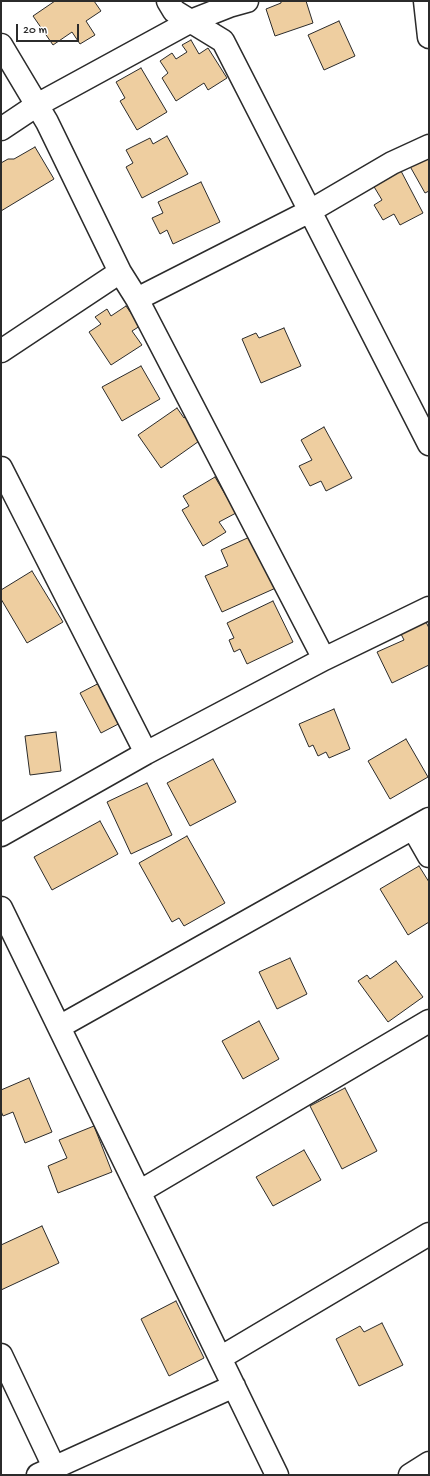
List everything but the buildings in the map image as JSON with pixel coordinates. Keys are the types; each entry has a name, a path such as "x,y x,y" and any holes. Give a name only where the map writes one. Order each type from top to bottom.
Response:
{"street":[{"path":"168,1 174,11 223,42 429,444"},
{"path":"1,129 37,105 191,21 229,6 247,1"},
{"path":"424,1 429,37"},
{"path":"1,44 37,105 120,272 136,299 324,659"},
{"path":"136,299 310,211 392,163 429,146"},
{"path":"1,351 120,272"},
{"path":"1,468 146,753"},
{"path":"1,835 146,753 324,659 429,608"},
{"path":"59,1027 421,824 429,856"},
{"path":"1,908 277,1475"},
{"path":"139,1192 429,1021"},
{"path":"220,1358 429,1234"},
{"path":"1,1355 46,1471 234,1386"},
{"path":"410,1475 429,1463"}]}
